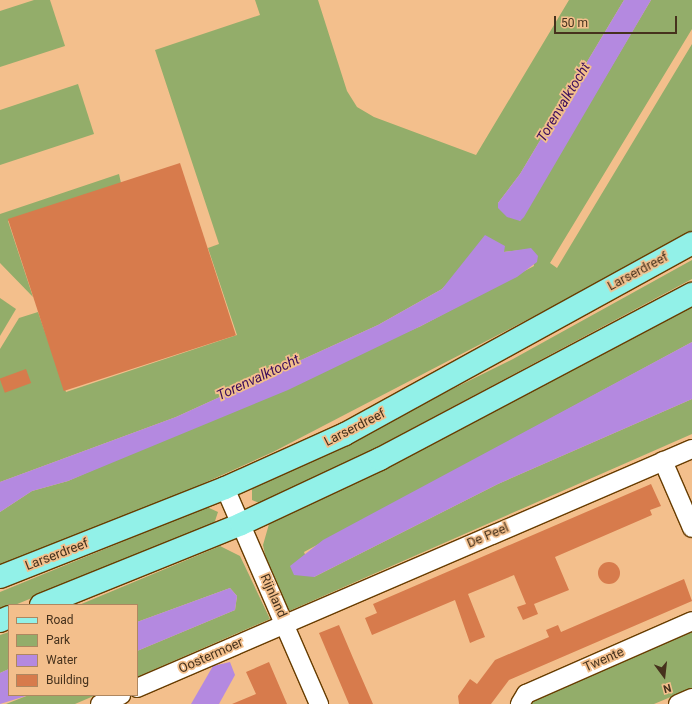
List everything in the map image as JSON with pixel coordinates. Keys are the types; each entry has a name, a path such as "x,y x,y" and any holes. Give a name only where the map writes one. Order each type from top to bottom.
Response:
{"main road":[{"name":"Larserdreef","path":"0,577 225,488 352,430 692,243"},
{"path":"44,604 241,524 483,407 692,294"}],"street":[{"name":"De Peel","path":"285,623 692,449"},
{"path":"663,461 692,528"},
{"name":"Rijnland","path":"225,488 319,704"},
{"name":"Twente","path":"520,704 526,694 692,621"},
{"name":"Oostermoer","path":"138,688 285,623"},
{"path":"100,704 118,696"},
{"path":"678,704 692,698"}],"green space":[{"path":"34,0 50,0 65,46 0,67 0,11"},
{"path":"255,0 318,0 347,91 357,107 374,117 476,155 569,0 624,0 520,174 498,203 520,221 651,0 692,0 692,29 550,263 557,268 692,44 692,234 273,452 69,544 0,570 0,512 32,491 68,481 421,326 534,266 531,249 503,252 490,238 442,289 378,325 176,417 0,482 0,349 19,318 38,312 66,392 237,335 208,248 219,244 155,50 260,15"},
{"path":"78,84 94,134 0,165 0,110"},
{"path":"119,174 121,183 8,221 33,297 0,263 0,214"},
{"path":"692,260 692,279 353,460 259,503 252,500 252,488 513,359"},
{"path":"0,298 16,309 0,336"},
{"path":"692,300 692,342 304,552 314,577 498,484 692,399 692,434 287,612 267,565 263,545 269,524 389,467"},
{"path":"207,507 218,512 214,524 17,604 8,604 8,608 0,611 0,592"},
{"path":"220,546 240,556 270,619 138,677 138,651 235,610 237,596 230,588 138,622 138,604 81,604"},
{"path":"692,629 692,688 654,704 527,704"},
{"path":"8,632 8,669 0,673 0,635"},
{"path":"26,696 94,696 75,704 6,704"}],"water":[{"path":"624,0 651,0 524,217 520,221 507,217 498,208 498,203 520,174"},
{"path":"485,235 505,246 504,252 531,248 538,256 537,262 517,277 421,326 288,390 68,481 32,491 0,512 0,482 176,417 378,325 442,289"},
{"path":"692,342 692,399 498,484 314,577 294,575 290,566 323,540"},
{"path":"230,588 237,596 235,610 138,651 138,622"},
{"path":"230,662 235,675 219,704 191,704 213,666"},
{"path":"8,669 8,696 26,696 0,704 0,673"}],"building":[{"path":"180,163 236,335 64,391 8,219"},
{"path":"26,369 31,383 5,393 0,378"},
{"path":"651,484 661,506 650,510 652,515 555,557 569,590 534,604 538,614 523,620 517,607 526,604 514,575 468,594 485,637 470,643 455,600 372,635 365,618 377,613 373,604"},
{"path":"609,562 617,565 620,573 617,581 609,584 601,581 598,573 601,565"},
{"path":"684,579 692,601 509,680 491,704 459,704 458,696 470,679 477,684 495,660 549,637 546,630 558,625 561,632"},
{"path":"339,625 373,704 349,704 319,633"},
{"path":"269,662 287,704 232,704 256,694 246,672"}],"water label":[{"name":"Torenvalktocht","path":"563,102"},
{"name":"Torenvalktocht","path":"258,377"}]}
